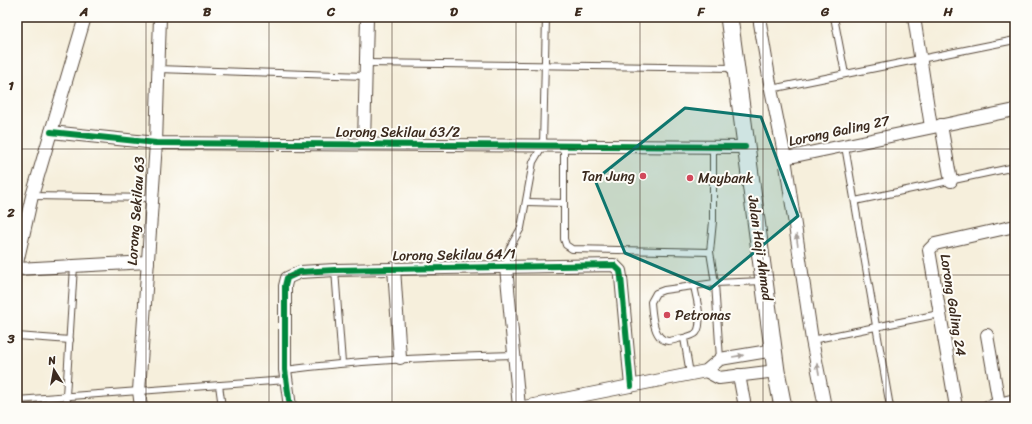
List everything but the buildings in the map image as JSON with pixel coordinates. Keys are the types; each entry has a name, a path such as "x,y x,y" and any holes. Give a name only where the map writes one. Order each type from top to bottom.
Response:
{"street":[{"path":"17,263 32,196 85,17"},
{"name":"Lorong Sekilau 63","path":"141,407 139,391 156,143 160,17"},
{"path":"364,144 367,17"},
{"name":"Jalan Haji Ahmad","path":"729,17 776,370 784,407"},
{"name":"Lorong Galing 27","path":"759,17 771,89 785,158 1015,110"},
{"path":"914,17 920,59 951,181"},
{"name":"Lorong Sekilau 63/2","path":"51,132 156,143 746,147"},
{"path":"785,158 812,340 826,407"},
{"name":"Lorong Galing 24","path":"956,407 938,314 929,255 931,246 1015,226"},
{"path":"17,269 148,262"},
{"name":"Lorong Sekilau 64/1","path":"286,375 285,286 287,278 300,272 394,268 614,265 617,266 621,277 631,386"},
{"path":"506,267 520,407"},
{"path":"394,268 400,358"},
{"path":"987,335 993,406 1015,400"},
{"path":"524,407 706,371 720,359 774,350"},
{"path":"706,371 719,378 776,370"},
{"path":"286,375 290,407"},
{"path":"739,375 745,407"}],"lane":[{"path":"506,267 509,248 521,228 527,202 533,162 543,146 546,17"},
{"path":"834,17 845,74"},
{"path":"771,89 1015,40"},
{"path":"366,63 736,68"},
{"path":"158,70 366,76"},
{"path":"564,146 564,239 566,245 572,249 710,252"},
{"path":"845,146 890,407"},
{"path":"713,147 713,221 710,252 715,284 720,359"},
{"path":"855,201 1015,167"},
{"path":"32,196 152,198"},
{"path":"527,202 564,203"},
{"path":"68,407 66,396 74,266"},
{"path":"334,270 342,363"},
{"path":"694,286 699,324 697,331 694,335 684,338 668,341 662,338 657,332 651,302 656,293 664,290 694,286 765,281"},
{"path":"812,340 938,314"},
{"path":"17,336 70,340"},
{"path":"684,338 690,374"},
{"path":"17,400 219,385 286,375 342,363 400,358 514,354"},
{"path":"219,385 222,407"}],"highlighted area":[{"path":"685,108 761,117 798,216 710,289 625,253 595,180"}],"cycle path":[{"path":"51,132 156,143 745,147"},
{"path":"290,407 285,370 285,286 287,278 300,272 335,270 614,265 620,271 621,277 631,386"}],"place":[{"name":"Tan Jung","path":"643,176"},
{"name":"Maybank","path":"690,178"},
{"name":"Petronas","path":"667,315"}]}
